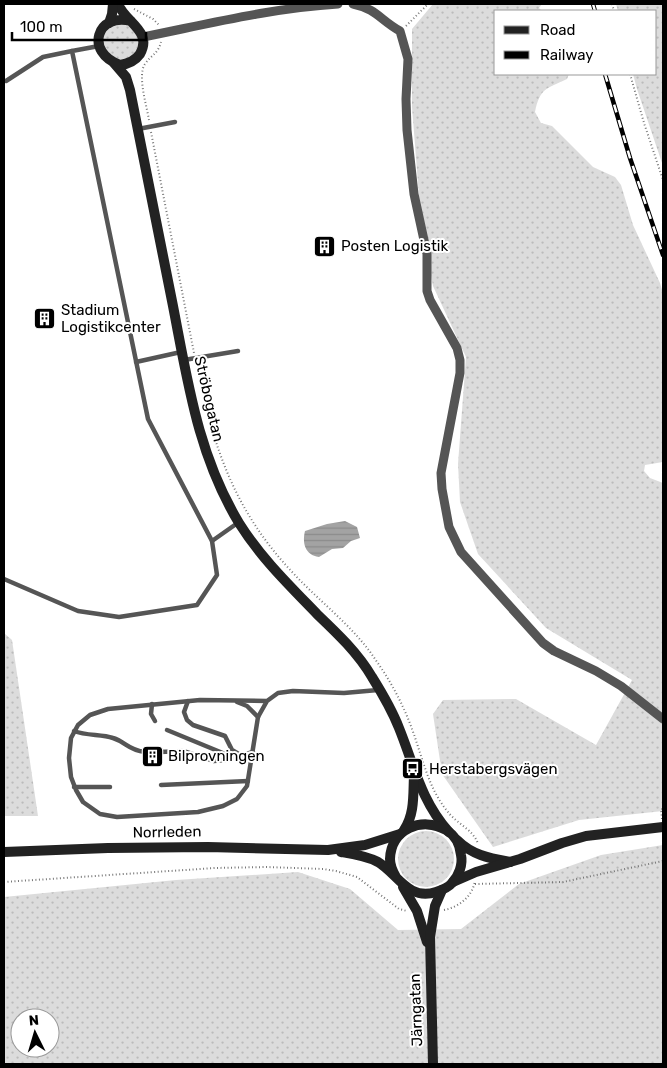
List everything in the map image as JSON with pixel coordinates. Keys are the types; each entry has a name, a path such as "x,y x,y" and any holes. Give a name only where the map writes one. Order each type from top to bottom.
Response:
{"street":[{"path":"109,23 113,4"},
{"path":"118,4 125,15 142,33 143,37 139,56 126,65 120,65 107,59 99,46 99,36 109,23 116,19 130,21"},
{"path":"143,37 239,16 302,6 338,4"},
{"path":"353,4 364,6 377,13 388,24 400,31 408,59 407,130 414,194 427,254 427,291 430,300 452,337 460,360 460,373 441,473 449,527 455,542 467,560 543,643 554,651 596,671 621,686 663,719"},
{"name":"Ströbogatan","path":"130,90 133,61"},
{"name":"Ströbogatan","path":"114,63 126,77 130,90 200,433 219,486 239,522 258,550 282,579 346,643 371,675 398,726 414,774 435,814 453,835"},
{"name":"Ströbogatan","path":"402,832 410,822 414,774"},
{"path":"328,850 365,846 424,823 439,826 453,835 464,847 479,855 511,862"},
{"path":"328,850 371,859 387,868 408,890 431,894 476,872 511,862 562,842 586,836 663,827"},
{"path":"398,881 390,859 393,846 402,832"},
{"path":"453,835 462,861 453,882"},
{"name":"Norrleden","path":"5,852 208,847 328,850"},
{"name":"Järngatan","path":"398,881 417,911 426,937 429,956 433,1064"},
{"name":"Järngatan","path":"429,956 434,911 437,898 442,890"}],"lane":[{"path":"6,80 43,57 99,46"},
{"path":"4,579 78,611 119,617 197,605 217,574 212,541 148,419 72,50"},
{"path":"138,129 175,122"},
{"path":"136,362 183,356 195,359 238,351"},
{"path":"212,541 239,522"},
{"path":"267,701 188,701 108,708 90,714 78,725 71,738 69,758 74,787 83,802 100,814 117,817 198,812 223,806 237,799 247,786 258,717 267,701 278,693 292,691 344,693 379,690"},
{"path":"188,701 184,712 187,720 193,725 225,736 232,750 242,756"},
{"path":"233,701 247,706 258,717"},
{"path":"152,704 151,714 155,721"},
{"path":"167,730 230,756 242,756"},
{"path":"74,731 85,735 114,738 134,751 145,752"},
{"path":"160,752 183,751 214,760 226,760 253,752"},
{"path":"161,785 248,781"},
{"path":"74,787 110,787"}],"path":[{"path":"400,31 428,4"},
{"path":"131,7 138,13 153,19 159,25 161,33 157,53 143,66 141,75 195,359 206,410 226,473 244,507 284,564 358,639 375,659 404,711 432,787 448,812 473,834 478,842 479,855"},
{"path":"630,75 663,180"},
{"path":"475,884 563,882 663,861"},
{"path":"4,882 215,868 267,866 323,869 358,878 399,909 409,912 417,911"},
{"path":"434,911 453,908 468,896 475,884 476,872"}],"shaded area":[{"path":"433,4 542,4 539,8 541,10 494,10 494,75 569,75 567,79 545,90 539,98 535,112 541,123 552,126 593,167 615,177 621,185 633,225 663,293 663,462 645,465 644,471 650,478 663,483 663,811 579,820 493,847 442,774 433,714 443,700 516,699 596,745 632,680 546,628 478,554 460,502 458,464 466,357 433,286 421,222 412,107 412,29"},
{"path":"616,4 663,4 663,166 633,75 657,75 657,10 618,10"},
{"path":"121,24 133,30 139,42 133,54 121,60 109,54 103,42 109,30"},
{"path":"345,521 357,527 360,538 351,541 343,548 332,549 319,557 310,554 304,544 305,531"},
{"path":"4,633 12,640 38,816 4,816"},
{"path":"426,831 437,833 446,839 452,848 454,859 452,870 446,879 437,885 426,887 415,885 406,879 400,870 398,859 400,848 406,839 415,833"},
{"path":"663,845 663,1064 4,1064 4,897 176,880 298,872 350,889 398,930 461,929 519,884 601,855"}],"railway":[{"path":"593,4 595,10"},
{"path":"605,75 630,158 663,255"}],"place":[{"name":"Posten Logistik","path":"325,246"},
{"name":"Stadium Logistikcenter","path":"45,319"},
{"name":"Bilprovningen","path":"152,756"},
{"name":"Herstabergsvägen","path":"413,769"}]}
